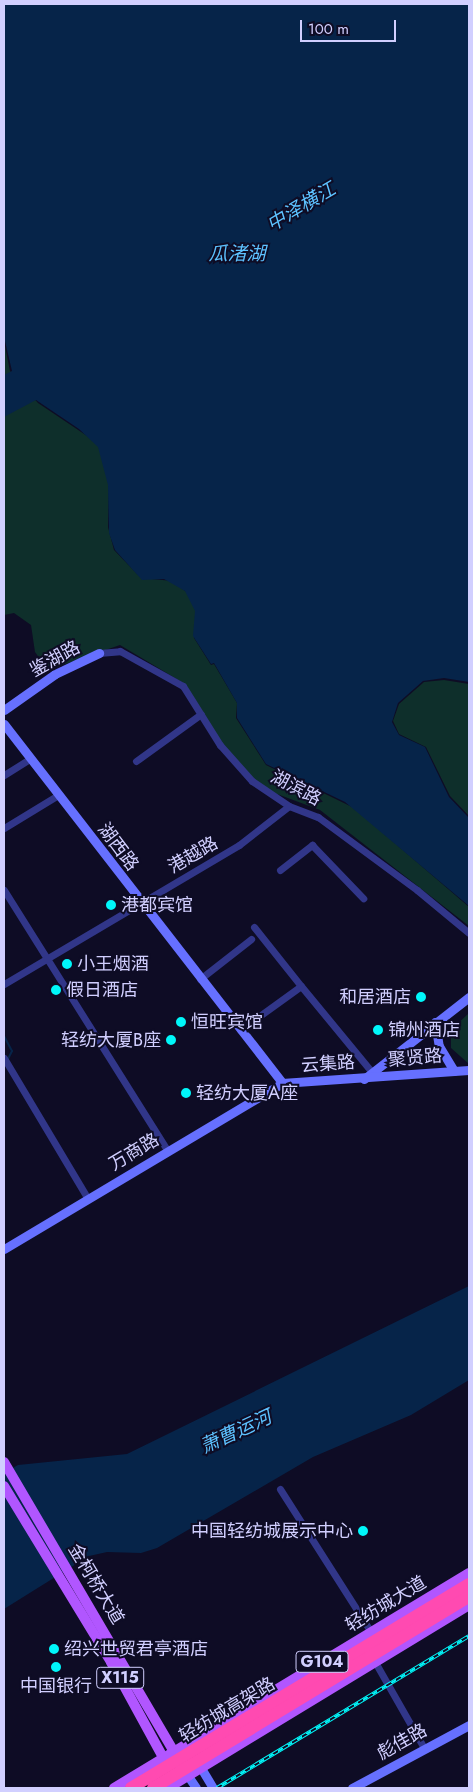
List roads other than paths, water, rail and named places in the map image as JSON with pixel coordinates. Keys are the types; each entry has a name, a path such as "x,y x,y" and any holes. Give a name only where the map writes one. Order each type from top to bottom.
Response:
{"highway":[{"name":"轻纺城高架路","path":"131,1788 469,1584"},
{"name":"轻纺城高架路","path":"153,1788 469,1597"}],"main road":[{"name":"金柯桥大道","path":"4,1462 188,1776"},
{"name":"金柯桥大道","path":"4,1486 73,1600 180,1785"},
{"name":"轻纺城大道","path":"114,1788 469,1573"},
{"name":"G104","path":"168,1788 180,1785 188,1776 469,1605"}],"street":[{"name":"湖滨路","path":"98,653 120,651 143,661 182,686 220,745 252,781 290,806 318,817 469,933"},
{"name":"鉴湖路","path":"4,710 55,674 98,653"},
{"path":"136,761 201,714"},
{"name":"湖西路","path":"4,724 140,903 282,1083"},
{"path":"4,776 30,759"},
{"path":"4,828 58,794"},
{"name":"港越路","path":"4,984 239,845 290,806"},
{"path":"280,870 312,845 363,898"},
{"path":"4,890 168,1151"},
{"path":"254,927 372,1072"},
{"path":"200,979 251,939"},
{"path":"240,1030 301,986"},
{"name":"云集路","path":"282,1083 363,1079 469,997"},
{"path":"435,1022 439,1046 454,1071"},
{"path":"5,1060 88,1199"},
{"name":"聚贤路","path":"363,1079 469,1070"},
{"name":"万商路","path":"4,1249 282,1083"},
{"path":"280,1489 371,1632"},
{"path":"374,1662 424,1748"},
{"name":"彪佳路","path":"352,1788 469,1725"},
{"path":"201,1768 212,1788"},
{"path":"188,1776 196,1788"}],"water":[{"name":"瓜渚湖","path":"4,4 469,4 469,682 444,678 423,681 398,703 392,722 399,735 425,747 449,797 469,818 469,906 345,802 266,764 237,718 237,703 214,663 211,664 193,636 195,611 185,591 164,579 142,580 115,550 109,533 108,485 98,447 79,429 36,400 4,417 4,375 12,371 4,337"},
{"name":"萧曹运河","path":"469,1286 469,1380 411,1415 313,1457 157,1548 141,1553 107,1552 89,1556 4,1609 4,1473 18,1465 127,1454"}],"waterway":[{"path":"4,1036 12,1051 8,1059"}],"railway":[{"path":"217,1788 469,1636"}],"place":[{"name":"港都宾馆","path":"111,905"},
{"name":"小王烟酒","path":"67,964"},
{"name":"假日酒店","path":"56,990"},
{"name":"和居酒店","path":"421,997"},
{"name":"恒旺宾馆","path":"181,1022"},
{"name":"锦州酒店","path":"378,1030"},
{"name":"轻纺大厦B座","path":"171,1040"},
{"name":"轻纺大厦A座","path":"186,1093"},
{"name":"中国轻纺城展示中心","path":"363,1531"},
{"name":"绍兴世贸君亭酒店","path":"54,1649"},
{"name":"中国银行","path":"56,1667"}],"water label":[{"name":"中泽横江","path":"301,207"}]}
